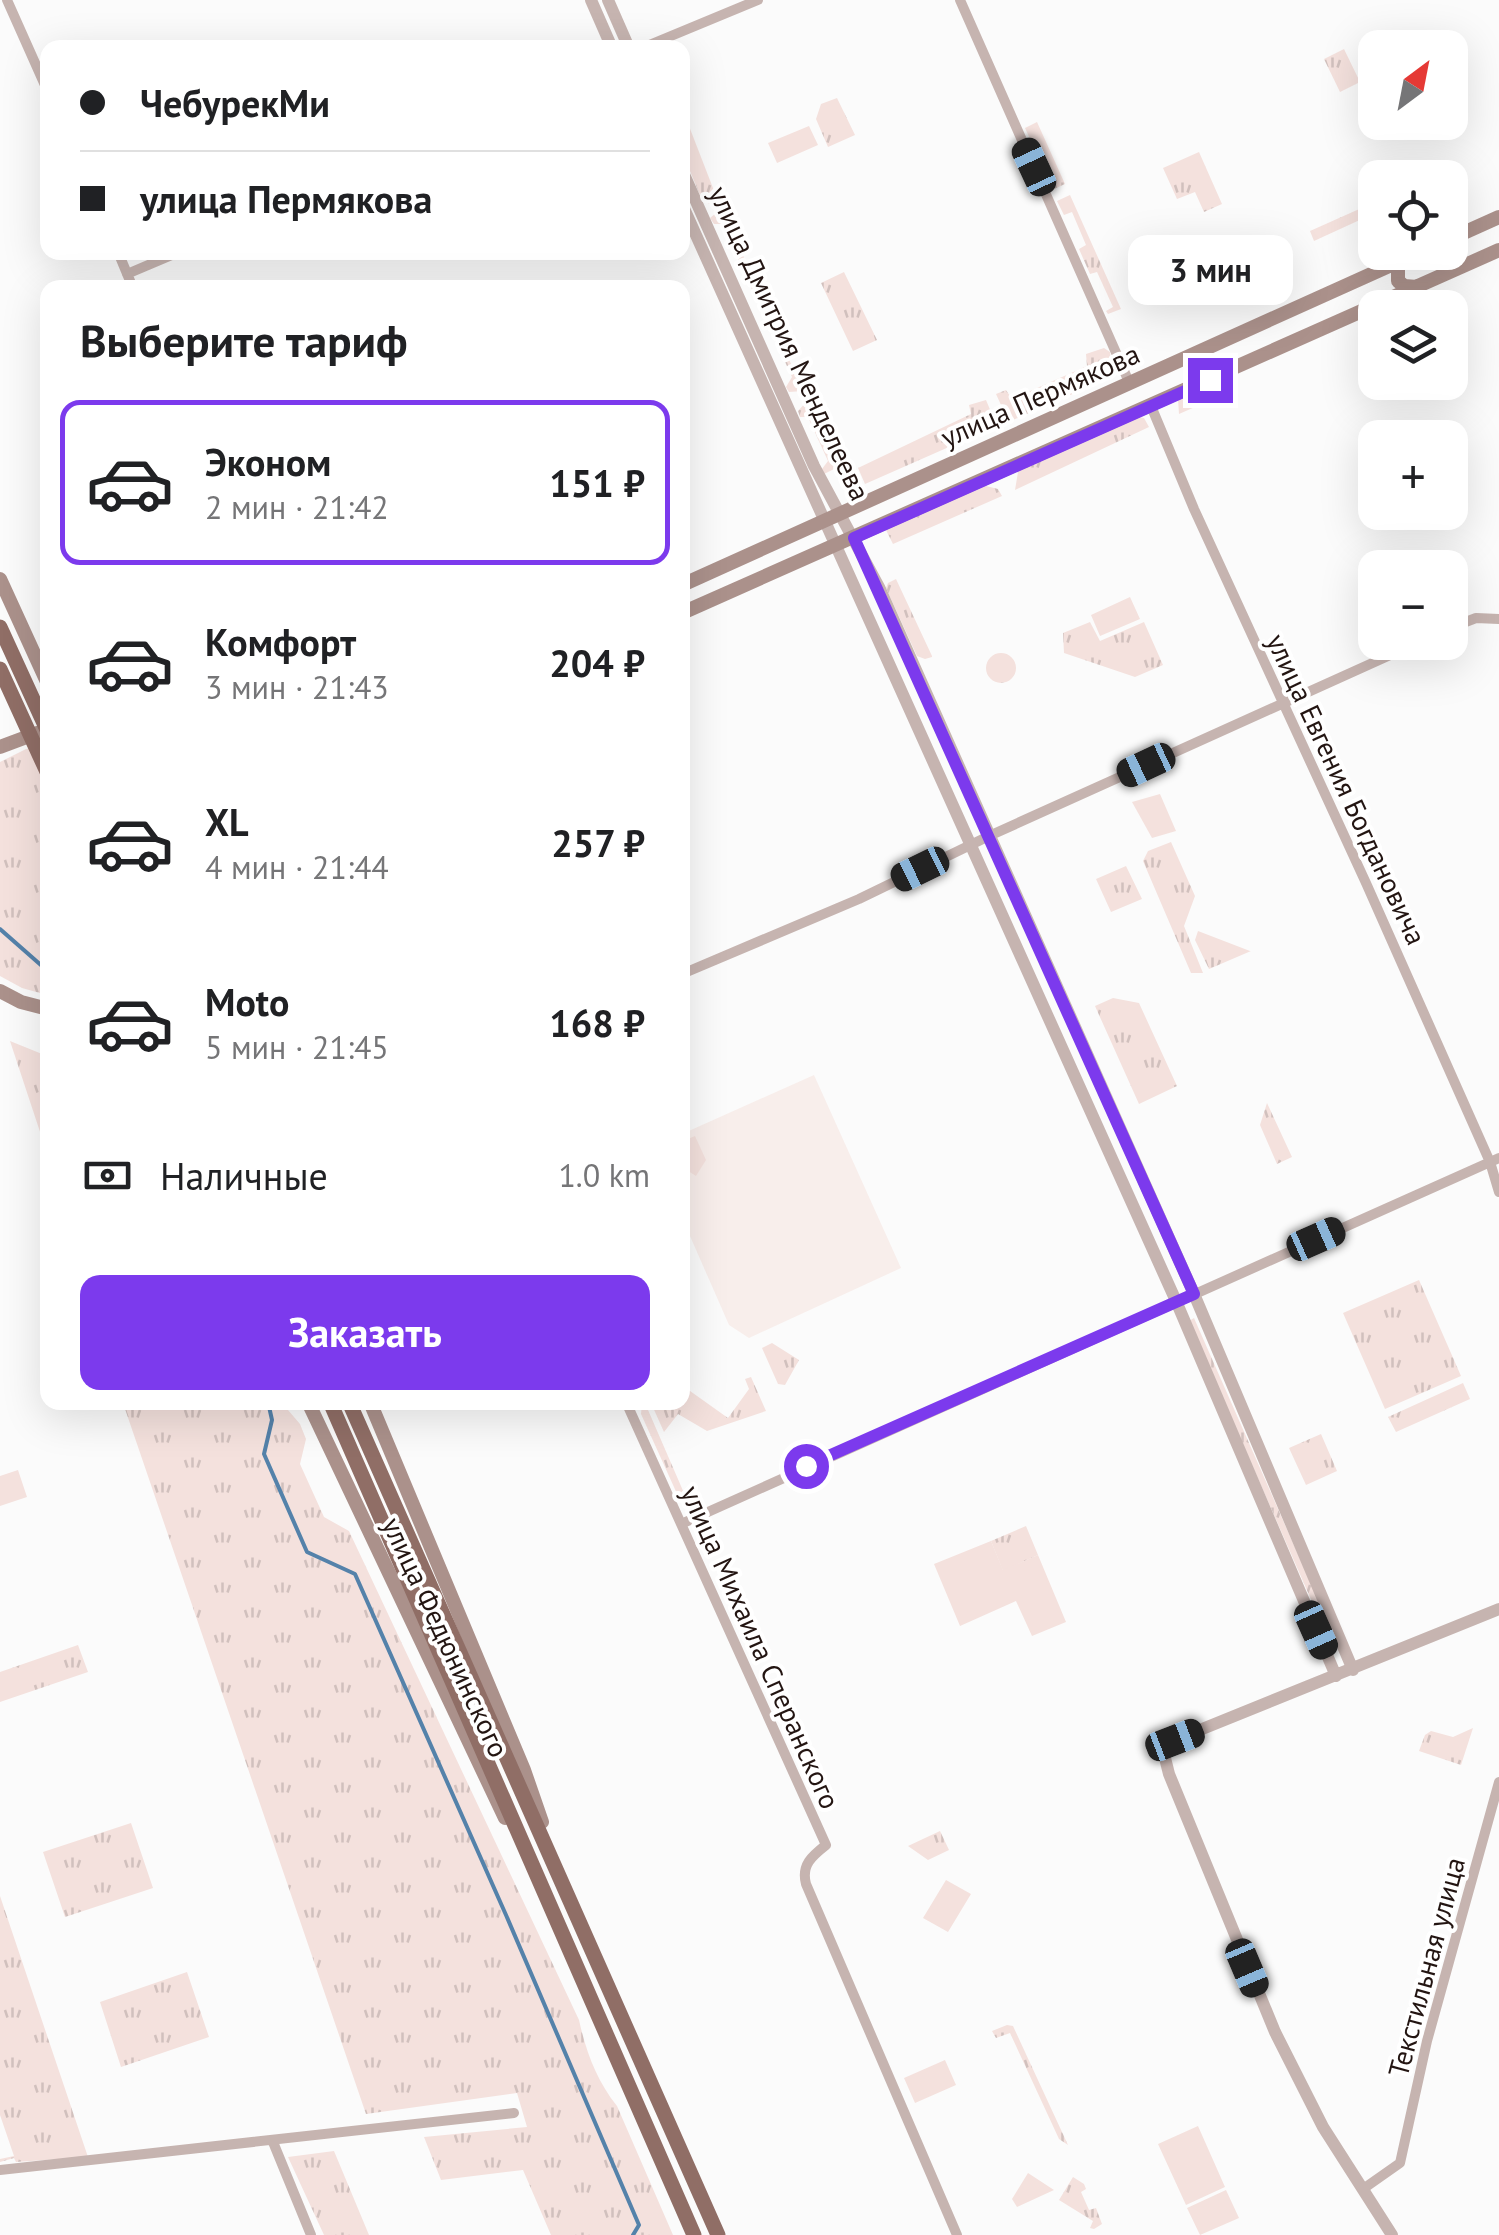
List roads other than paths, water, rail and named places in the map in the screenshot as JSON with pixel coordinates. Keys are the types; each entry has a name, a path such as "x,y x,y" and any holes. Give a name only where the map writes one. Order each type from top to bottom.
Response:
{"highway":[{"path":"0,627 40,714"},
{"path":"0,669 40,756"},
{"name":"улица Федюнинского","path":"333,1410 694,2235"},
{"name":"улица Федюнинского","path":"353,1410 718,2235"}],"main road":[{"path":"1468,231 1499,216"},
{"name":"улица Пермякова","path":"1410,290 1499,250"},
{"name":"улица Пермякова","path":"690,581 1380,270"},
{"path":"1397,270 1404,286 1417,287"},
{"path":"1373,273 1384,275 1391,282 1389,290"},
{"name":"улица Пермякова","path":"690,609 1358,314"},
{"path":"0,579 40,666"},
{"path":"0,747 40,734"},
{"path":"0,991 40,1006"},
{"name":"улица Федюнинского","path":"312,1410 488,1787 543,1891"},
{"name":"улица Федюнинского","path":"373,1410 524,1770 562,1880"}],"street":[{"path":"6,0 40,74"},
{"path":"592,0 609,40"},
{"path":"608,0 626,40"},
{"path":"661,40 758,0"},
{"path":"960,0 1129,382"},
{"name":"улица Дмитрия Менделеева","path":"690,188 814,466 854,538 1194,1294 1353,1670"},
{"name":"улица Дмитрия Менделеева","path":"690,221 1176,1302 1336,1676"},
{"path":"122,260 130,280"},
{"path":"128,274 160,260"},
{"name":"улица Евгения Богдановича","path":"1151,406 1194,509 1494,1160 1499,1192"},
{"path":"1468,621 1499,619"},
{"path":"690,971 859,899 969,845 1379,660"},
{"path":"681,1524 1494,1160"},
{"name":"улица Михаила Сперанского","path":"630,1410 826,1845 807,1862 803,1874 806,1884 957,2235"},
{"path":"1392,2235 1323,2127 1275,2032 1164,1758 1166,1748 1175,1740 1499,1608"},
{"name":"Текстильная улица","path":"1363,2189 1400,2163 1427,2042 1499,1782"},
{"path":"0,2170 514,2112"},
{"path":"273,2142 311,2235"}],"waterway":[{"path":"0,929 40,964"},
{"path":"270,1410 272,1420 264,1454 307,1552 355,1574 639,2225 633,2235"}]}
